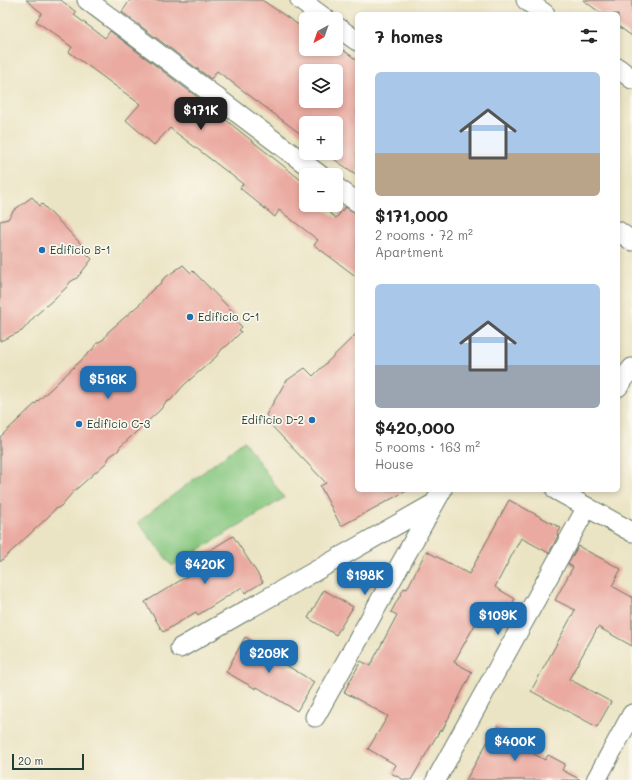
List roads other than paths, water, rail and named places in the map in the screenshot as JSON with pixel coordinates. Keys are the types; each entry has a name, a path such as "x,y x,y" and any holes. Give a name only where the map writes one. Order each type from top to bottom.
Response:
{"street":[{"path":"88,0 311,168"},
{"path":"300,0 316,12"},
{"path":"526,0 542,12"},
{"path":"343,31 355,40"},
{"path":"620,69 632,78"},
{"path":"343,192 355,201"},
{"path":"620,232 632,241"},
{"path":"620,384 632,368"},
{"path":"560,492 632,532"},
{"path":"180,648 438,497"},
{"path":"315,717 438,497"},
{"path":"436,780 587,507"},
{"path":"596,780 632,714"}],"place":[{"name":"Edificio B-1","path":"42,250"},
{"name":"Edificio C-1","path":"190,317"},
{"name":"Edificio D-2","path":"312,420"},
{"name":"Edificio C-3","path":"79,424"}]}
